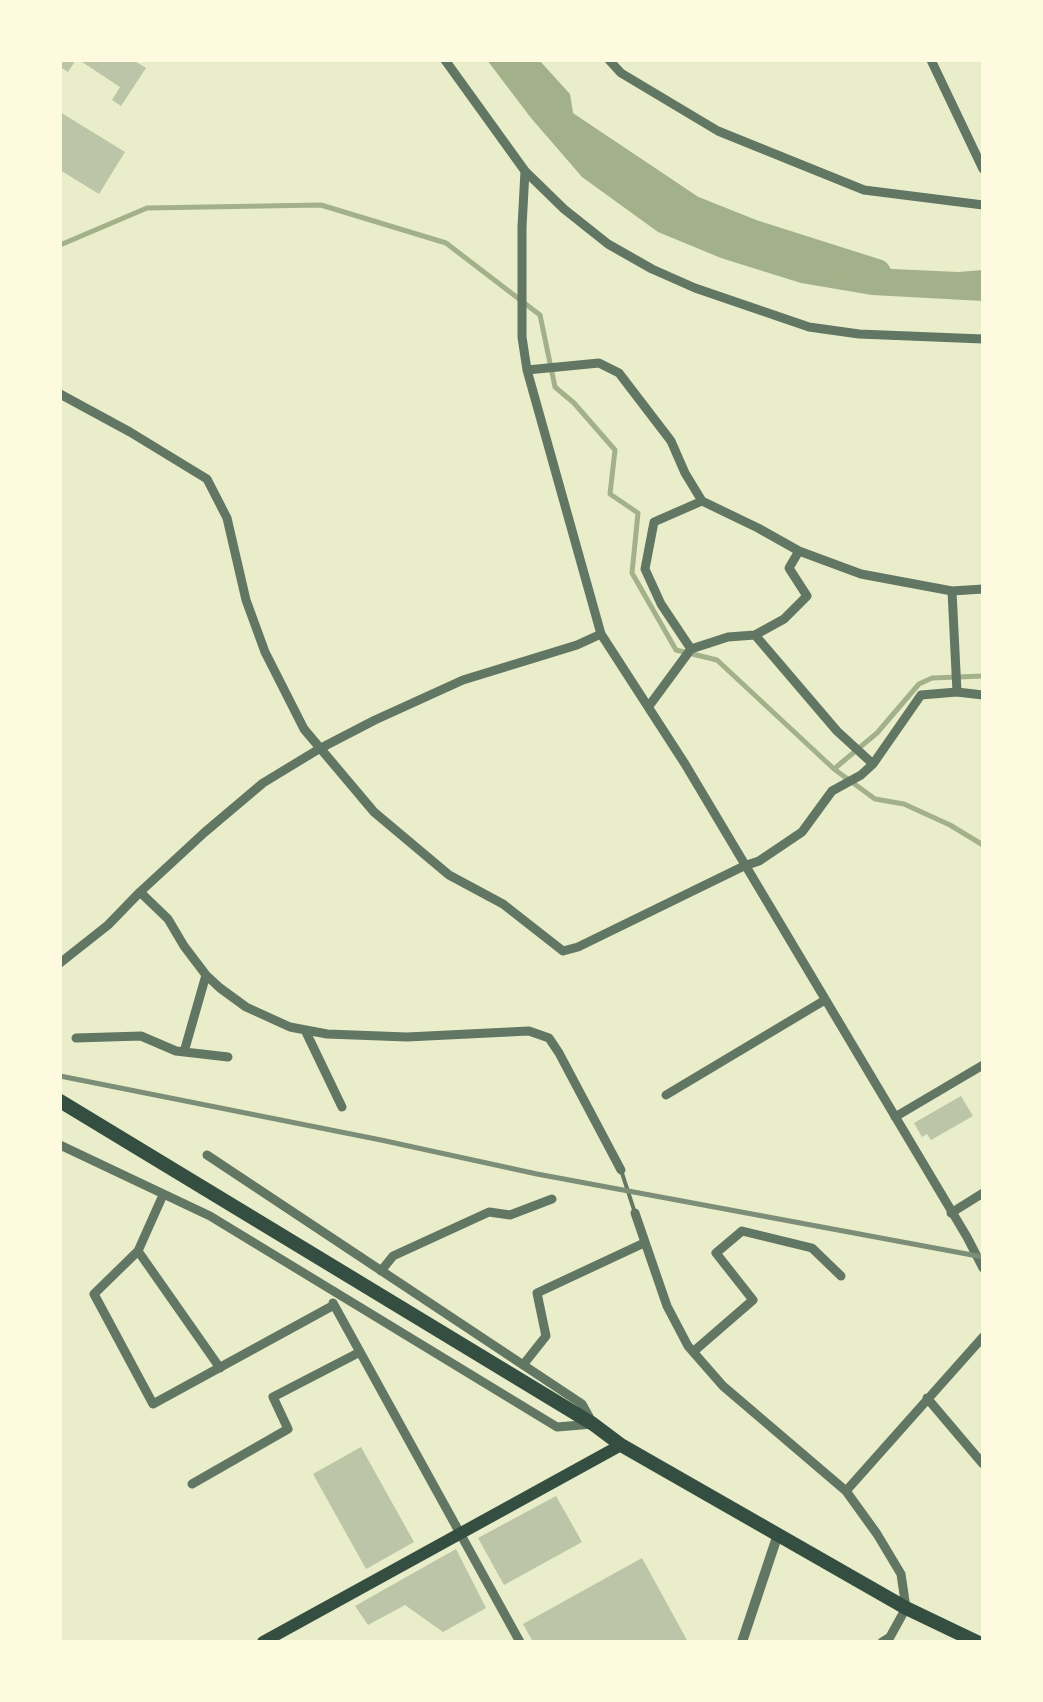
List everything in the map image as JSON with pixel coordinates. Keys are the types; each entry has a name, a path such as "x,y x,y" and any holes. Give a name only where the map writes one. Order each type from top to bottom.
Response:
{"main road":[{"path":"60,1101 593,1424 621,1445 906,1608 978,1642"},
{"path":"263,1642 621,1445"}],"street":[{"path":"445,60 525,170 564,209 608,244 652,269 695,288 810,327 859,334 983,339"},
{"path":"610,60 621,73 718,131 864,190 983,205"},
{"path":"931,60 983,169"},
{"path":"525,170 522,337 527,370 601,634 649,706 983,1268"},
{"path":"527,370 598,363 619,373 671,441 702,501 799,551 861,574 952,591 983,589"},
{"path":"60,394 208,479 227,518 246,600 265,652 304,729 374,812 449,875 504,904 562,951 760,861 802,832 832,791 873,764 921,695 983,694"},
{"path":"690,649 661,604 645,569 654,522 702,501"},
{"path":"649,706 690,649 728,637 755,635 784,619 807,596 789,568 799,551"},
{"path":"952,591 957,692"},
{"path":"61,960 108,926 205,832 263,784 319,749 463,680 601,634"},
{"path":"755,635 837,732 873,764"},
{"path":"140,892 168,919 206,975 246,1008 290,1027 327,1034 407,1036 529,1031 549,1038 621,1170"},
{"path":"184,1052 206,975"},
{"path":"666,1095 825,1000"},
{"path":"305,1030 342,1107"},
{"path":"76,1038 141,1036 176,1051 228,1057"},
{"path":"896,1116 983,1065"},
{"path":"60,1145 210,1216 557,1427 593,1424 582,1404 207,1155"},
{"path":"950,1213 983,1193"},
{"path":"163,1195 138,1251 94,1294 153,1404 334,1306"},
{"path":"381,1270 393,1256 489,1212 510,1215 552,1199"},
{"path":"634,1214 668,1306 693,1352 723,1386 846,1491 901,1574 906,1608 889,1640"},
{"path":"693,1352 752,1300 716,1253 742,1231 812,1248 841,1276"},
{"path":"523,1365 546,1336 537,1293 644,1243"},
{"path":"138,1251 220,1368"},
{"path":"328,1288 334,1306 520,1642"},
{"path":"846,1491 983,1337"},
{"path":"192,1484 288,1429 273,1397 360,1352"},
{"path":"927,1398 983,1464"},
{"path":"742,1642 778,1534"}],"lane":[{"path":"621,1170 634,1214"}],"shaded area":[{"path":"487,60 539,60 570,94 574,119 590,152 687,219 738,241 802,257 893,269 983,270 983,301 872,295 801,283 721,258 658,232 582,177"}],"building":[{"path":"60,60 76,60 68,72 60,67"},
{"path":"79,60 133,60 146,68 121,106 112,100 120,87"},
{"path":"60,112 125,152 99,194 60,170"},
{"path":"961,1096 973,1116 931,1140 927,1134 922,1137 914,1123"},
{"path":"361,1447 414,1542 366,1569 313,1474"},
{"path":"556,1496 582,1542 504,1585 478,1538"},
{"path":"456,1549 486,1608 443,1632 405,1605 368,1625 355,1606"},
{"path":"642,1558 688,1642 533,1642 523,1624"}],"waterway":[{"path":"513,60 555,118 691,209 751,233 877,273"},
{"path":"60,245 147,208 321,205 446,243 540,315 555,387 615,450 610,494 638,513 632,573 676,650 717,660 834,769 877,733 919,684 932,678 983,676"},
{"path":"834,769 875,799 904,804 983,845"}],"railway":[{"path":"60,1076 537,1174 983,1257"}]}
